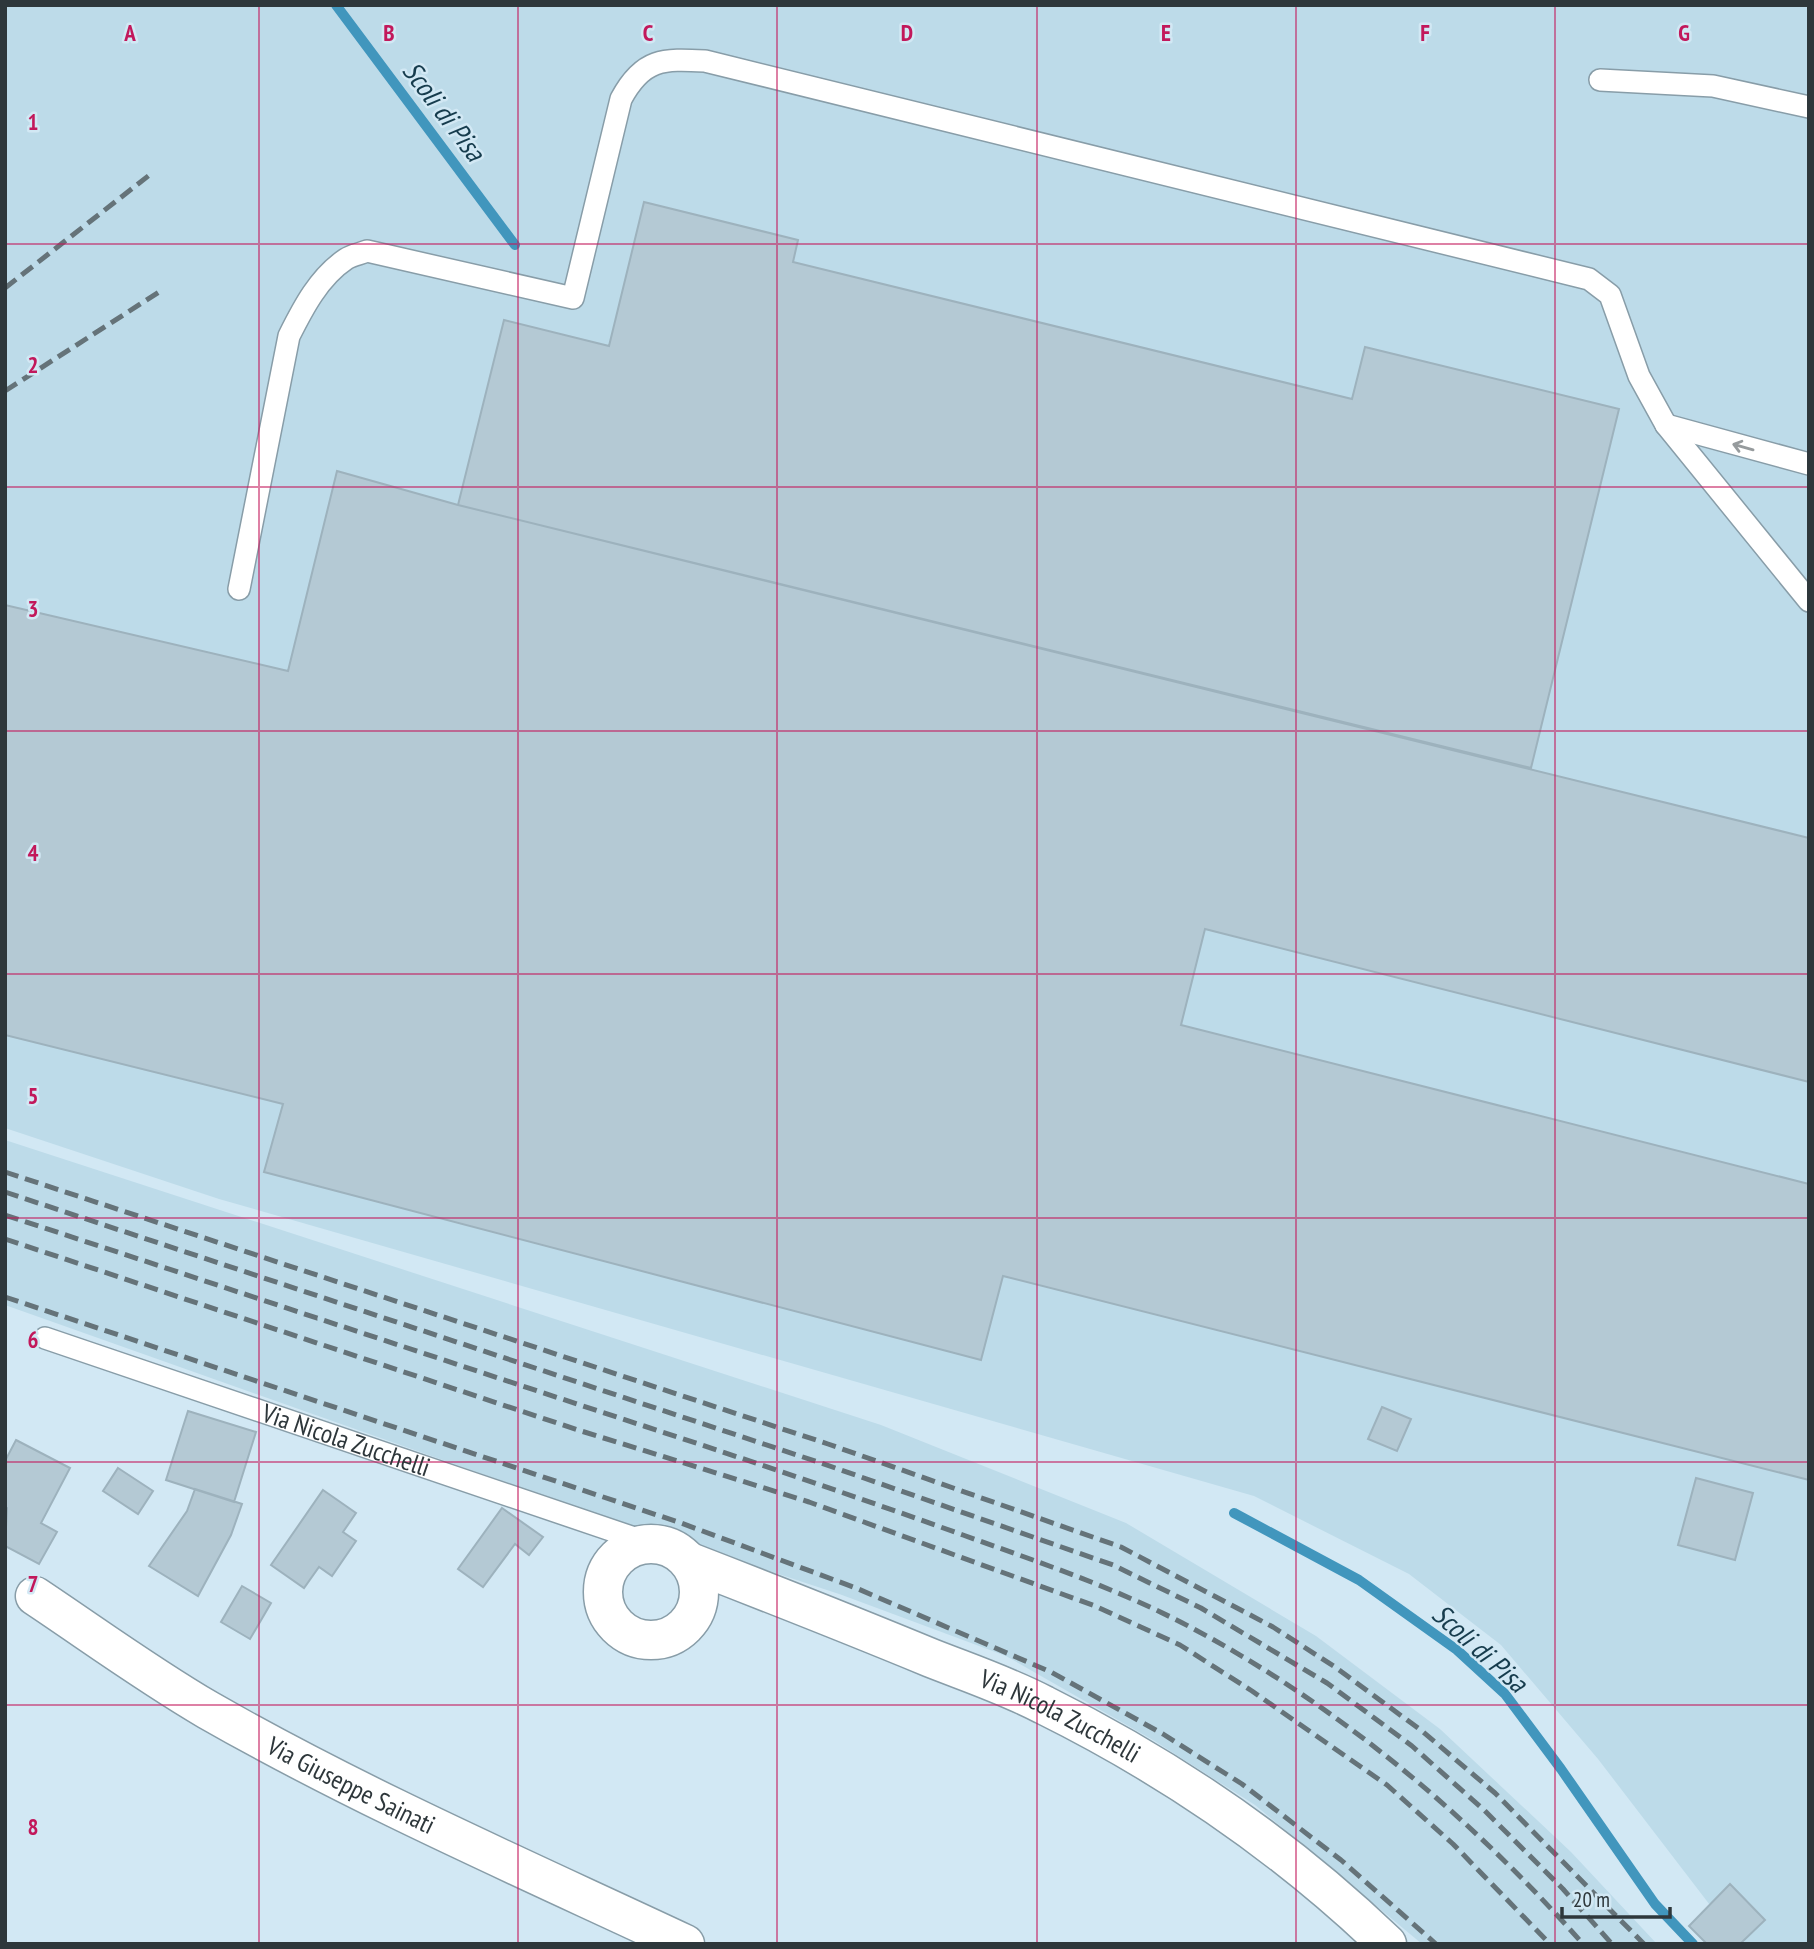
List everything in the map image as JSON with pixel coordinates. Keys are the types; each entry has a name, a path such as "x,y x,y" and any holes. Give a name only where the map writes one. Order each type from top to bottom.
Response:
{"street":[{"path":"649,1543 634,1547 621,1555 610,1566 605,1580 603,1596 607,1611 615,1623 628,1634 644,1640 660,1639 676,1633 688,1623 697,1608 700,1592 697,1576 690,1562"},
{"name":"Via Nicola Zucchelli","path":"649,1543 664,1545 678,1551 690,1562 1042,1703 1098,1733 1156,1766 1225,1811 1298,1867 1387,1944"},
{"name":"Via Giuseppe Sainati","path":"34,1596 172,1688 237,1726 397,1809 685,1944"}],"lane":[{"path":"239,589 289,336 319,285 346,258 367,251 573,298 621,99 640,72 654,63 705,61 1589,279 1610,295 1639,376 1666,425 1809,601"},
{"path":"1600,80 1713,86 1809,107"},
{"path":"1666,425 1809,464"},
{"name":"Via Nicola Zucchelli","path":"45,1338 649,1543"}],"shaded area":[{"path":"5,5 1809,5 1809,1944 1747,1944 1726,1926 1598,1759 1501,1645 1409,1574 1254,1496 219,1199 5,1128"},
{"path":"5,1140 881,1425 1126,1523 1316,1636 1440,1729 1571,1852 1657,1944 1422,1944 1255,1805 1153,1740 1006,1656 842,1595 567,1504 5,1305"}],"building":[{"path":"644,202 798,240 793,262 1352,399 1365,347 1619,409 1531,768 458,505 504,320 609,346"},
{"path":"337,471 458,505 1809,838 1809,1082 1205,929 1181,1025 1809,1184 1809,1480 1003,1276 981,1360 264,1172 283,1104 5,1035 5,605 288,671"},
{"path":"1382,1407 1411,1419 1397,1451 1368,1439"},
{"path":"188,1411 256,1432 234,1502 166,1480"},
{"path":"16,1440 70,1468 41,1523 57,1532 39,1564 5,1546 5,1461"},
{"path":"118,1468 153,1491 138,1514 103,1491"},
{"path":"1696,1478 1753,1493 1735,1560 1678,1545"},
{"path":"195,1489 242,1504 231,1535 198,1596 149,1566 187,1511"},
{"path":"323,1490 356,1513 343,1532 356,1541 332,1576 319,1567 304,1588 271,1565"},
{"path":"502,1508 543,1537 529,1555 515,1544 483,1587 458,1569"},
{"path":"242,1586 271,1603 250,1639 221,1622"},
{"path":"1730,1884 1765,1920 1740,1944 1707,1944 1689,1926"}],"waterway":[{"name":"Scoli di Pisa","path":"336,5 515,245"},
{"name":"Scoli di Pisa","path":"1234,1513 1359,1580 1457,1650 1505,1694 1655,1904 1693,1944"}],"railway":[{"path":"5,288 152,173"},
{"path":"5,391 159,292"},
{"path":"5,1172 828,1444 1121,1547 1273,1627 1335,1667 1422,1731 1495,1793 1644,1944"},
{"path":"5,1192 821,1463 1113,1565 1201,1608 1327,1683 1412,1746 1483,1809 1563,1889 1612,1944"},
{"path":"5,1215 804,1479 1050,1566 1136,1601 1247,1659 1351,1729 1450,1809 1540,1897 1583,1944"},
{"path":"5,1239 578,1430 809,1502 1095,1606 1180,1645 1252,1691 1387,1785 1453,1844 1550,1944"},
{"path":"5,1297 681,1523 856,1588 1051,1672 1163,1734 1242,1784 1341,1860 1436,1944"}]}
